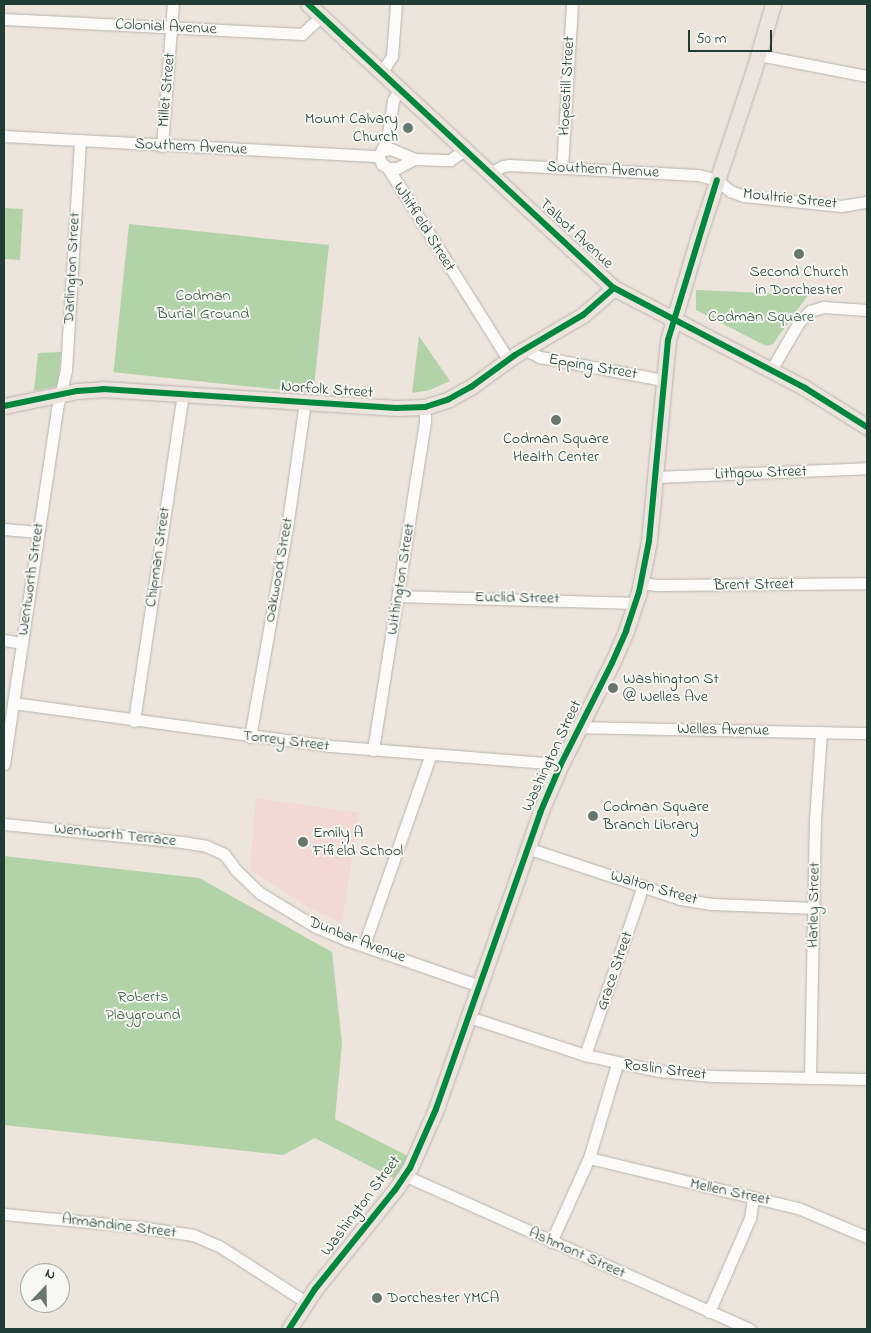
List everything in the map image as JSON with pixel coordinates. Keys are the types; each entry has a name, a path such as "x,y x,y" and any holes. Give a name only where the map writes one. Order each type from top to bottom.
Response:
{"main road":[{"name":"Talbot Avenue","path":"308,4 614,288 771,370 867,427"},
{"name":"Washington Street","path":"289,1329 306,1302 406,1176 436,1109 527,848 560,764 612,663 636,603 649,541 663,380 673,320 773,4"},
{"name":"Norfolk Street","path":"4,406 61,394 103,389 396,408 425,407 449,399 472,387 508,359 583,315 614,288"}],"street":[{"name":"Millet Street","path":"162,146 173,4"},
{"path":"382,72 392,56 396,4"},
{"name":"Hopestill Street","path":"562,168 572,4"},
{"name":"Colonial Avenue","path":"4,19 302,34 321,16"},
{"path":"758,55 867,76"},
{"path":"381,153 387,140 393,100 400,89"},
{"name":"Southern Avenue","path":"4,136 162,146 381,153 391,149 414,159 450,160 465,150"},
{"name":"Darlington Street","path":"61,394 66,370 80,141"},
{"name":"Whitfield Street","path":"381,153 382,164 388,168 508,359"},
{"name":"Southern Avenue","path":"388,168 396,168 414,159"},
{"name":"Southern Avenue","path":"490,173 509,165 698,175 717,180"},
{"name":"Moultrie Street","path":"717,180 730,191 744,196 841,206 867,202"},
{"path":"771,370 800,322 810,311 823,307 867,310"},
{"name":"Epping Street","path":"524,349 540,357 663,380"},
{"name":"Wentworth Street","path":"4,764 38,532 61,394"},
{"name":"Chipman Street","path":"134,721 183,394"},
{"name":"Oakwood Street","path":"250,737 287,528 305,402"},
{"name":"Withington Street","path":"373,750 425,421 425,407"},
{"name":"Lithgow Street","path":"655,477 867,468"},
{"path":"4,529 38,532"},
{"name":"Brent Street","path":"641,583 657,585 867,584"},
{"name":"Euclid Street","path":"398,596 636,603"},
{"path":"4,640 22,643"},
{"name":"Torrey Street","path":"12,703 250,737 373,750 560,764"},
{"name":"Welles Avenue","path":"580,727 867,733"},
{"name":"Harley Street","path":"810,1078 815,908 815,820 821,732"},
{"path":"364,945 431,754"},
{"name":"Wentworth Terrace","path":"4,824 182,842 206,846 224,854"},
{"name":"Walton Street","path":"527,848 680,899 712,904 815,908"},
{"name":"Dunbar Avenue","path":"224,854 236,870 260,893 316,927 480,986"},
{"name":"Grace Street","path":"585,1055 643,886"},
{"name":"Roslin Street","path":"469,1017 585,1055 617,1064 659,1072 712,1076 867,1079"},
{"path":"551,1242 589,1158 617,1064"},
{"name":"Mellen Street","path":"589,1158 798,1208 867,1237"},
{"name":"Ashmont Street","path":"406,1176 749,1329"},
{"path":"709,1312 750,1218 753,1198"},
{"name":"Armandine Street","path":"4,1214 151,1228 193,1236 219,1246 306,1302"}],"shaded area":[{"name":"Emily A Fifield School","path":"256,798 359,813 342,923 310,908 250,870"}],"green space":[{"path":"4,208 23,209 20,260 4,259"},
{"name":"Codman Burial Ground","path":"129,224 329,245 313,393 113,372"},
{"name":"Codman Square","path":"696,290 808,295 773,344 766,346 696,310"},
{"path":"419,336 450,381 430,390 412,393"},
{"path":"61,352 58,386 34,391 38,353"},
{"name":"Roberts Playground","path":"4,856 199,878 332,952 342,1043 335,1119 410,1157 399,1181 315,1138 283,1155 4,1125"}],"cycle path":[{"path":"308,4 614,288 805,388 867,427"},
{"path":"289,1329 315,1289 395,1190 410,1168 436,1109 540,813 561,764 626,631 639,592 649,541 668,340 717,180"},
{"path":"4,406 77,391 103,389 396,408 425,407 449,399 471,387 515,355 583,315 614,288"}],"place":[{"name":"Mount Calvary Church","path":"408,128"},
{"name":"Second Church in Dorchester","path":"799,254"},
{"name":"Codman Square Health Center","path":"556,420"},
{"name":"Washington St @ Welles Ave","path":"613,688"},
{"name":"Codman Square Branch Library","path":"593,816"},
{"name":"Emily A Fifield School","path":"303,842"},
{"name":"Dorchester YMCA","path":"377,1298"}]}
